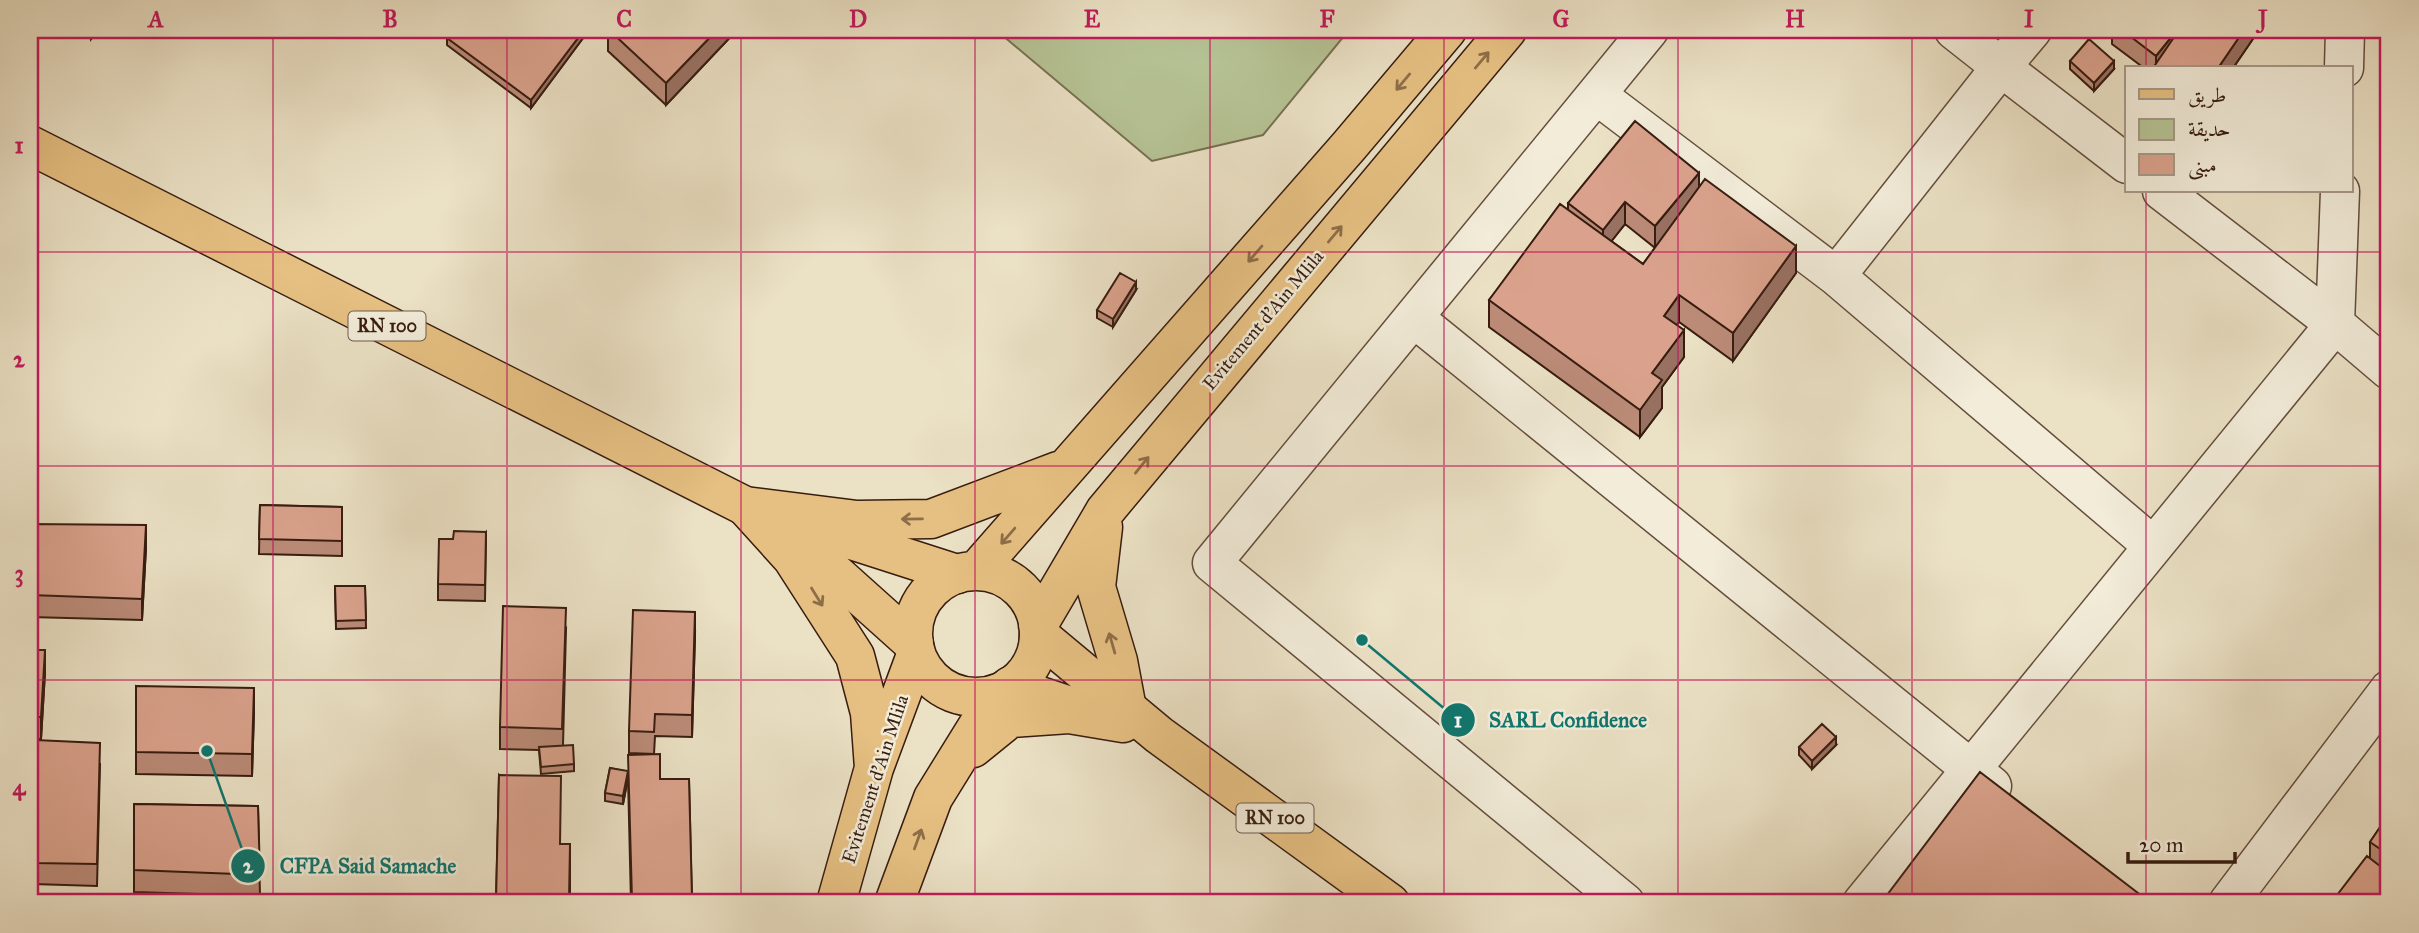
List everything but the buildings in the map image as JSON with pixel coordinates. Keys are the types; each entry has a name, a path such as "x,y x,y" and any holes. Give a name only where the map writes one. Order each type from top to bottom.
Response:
{"main road":[{"path":"966,573 1069,466 1340,157 1447,30"},
{"name":"Evitement d'Ain Mlila","path":"1038,630 1105,511 1507,30"},
{"name":"RN 100","path":"30,145 744,506 817,557 915,650"},
{"path":"744,506 857,520 931,519 1069,466"},
{"path":"744,506 792,558 855,656 870,713 874,768"},
{"name":"RN 100","path":"744,506 966,573"},
{"path":"933,798 965,754 1010,718 1069,714 1125,716 1118,662 1096,587 1105,511"},
{"path":"966,573 996,575 1013,584 1028,598 1038,630 1034,660 1019,680 982,697 949,691 923,670 915,650 915,615 925,597 939,583 966,573"},
{"name":"RN 100","path":"1038,630 1125,716 1159,735 1390,903"},
{"name":"Evitement d'Ain Mlila","path":"836,903 874,768 915,650"},
{"path":"894,903 933,798 1004,689"},
{"name":"RN 100","path":"1004,689 1125,716"}],"street":[{"path":"1625,903 1212,563 1598,96 1649,30"},
{"path":"1954,30 2125,162"},
{"path":"1836,275 2032,30"},
{"path":"2344,66 2345,30"},
{"path":"1598,96 1836,275 2153,546"},
{"path":"2163,192 2335,324 2389,370"},
{"path":"1862,903 2335,324 2340,192"},
{"path":"1414,318 2015,804"},
{"path":"2228,903 2389,690"}],"green space":[{"path":"996,30 1349,30 1263,135 1152,161"}],"place":[{"name":"SARL Confidence","path":"1362,640"},
{"name":"CFPA Said Samache","path":"207,751"}]}
